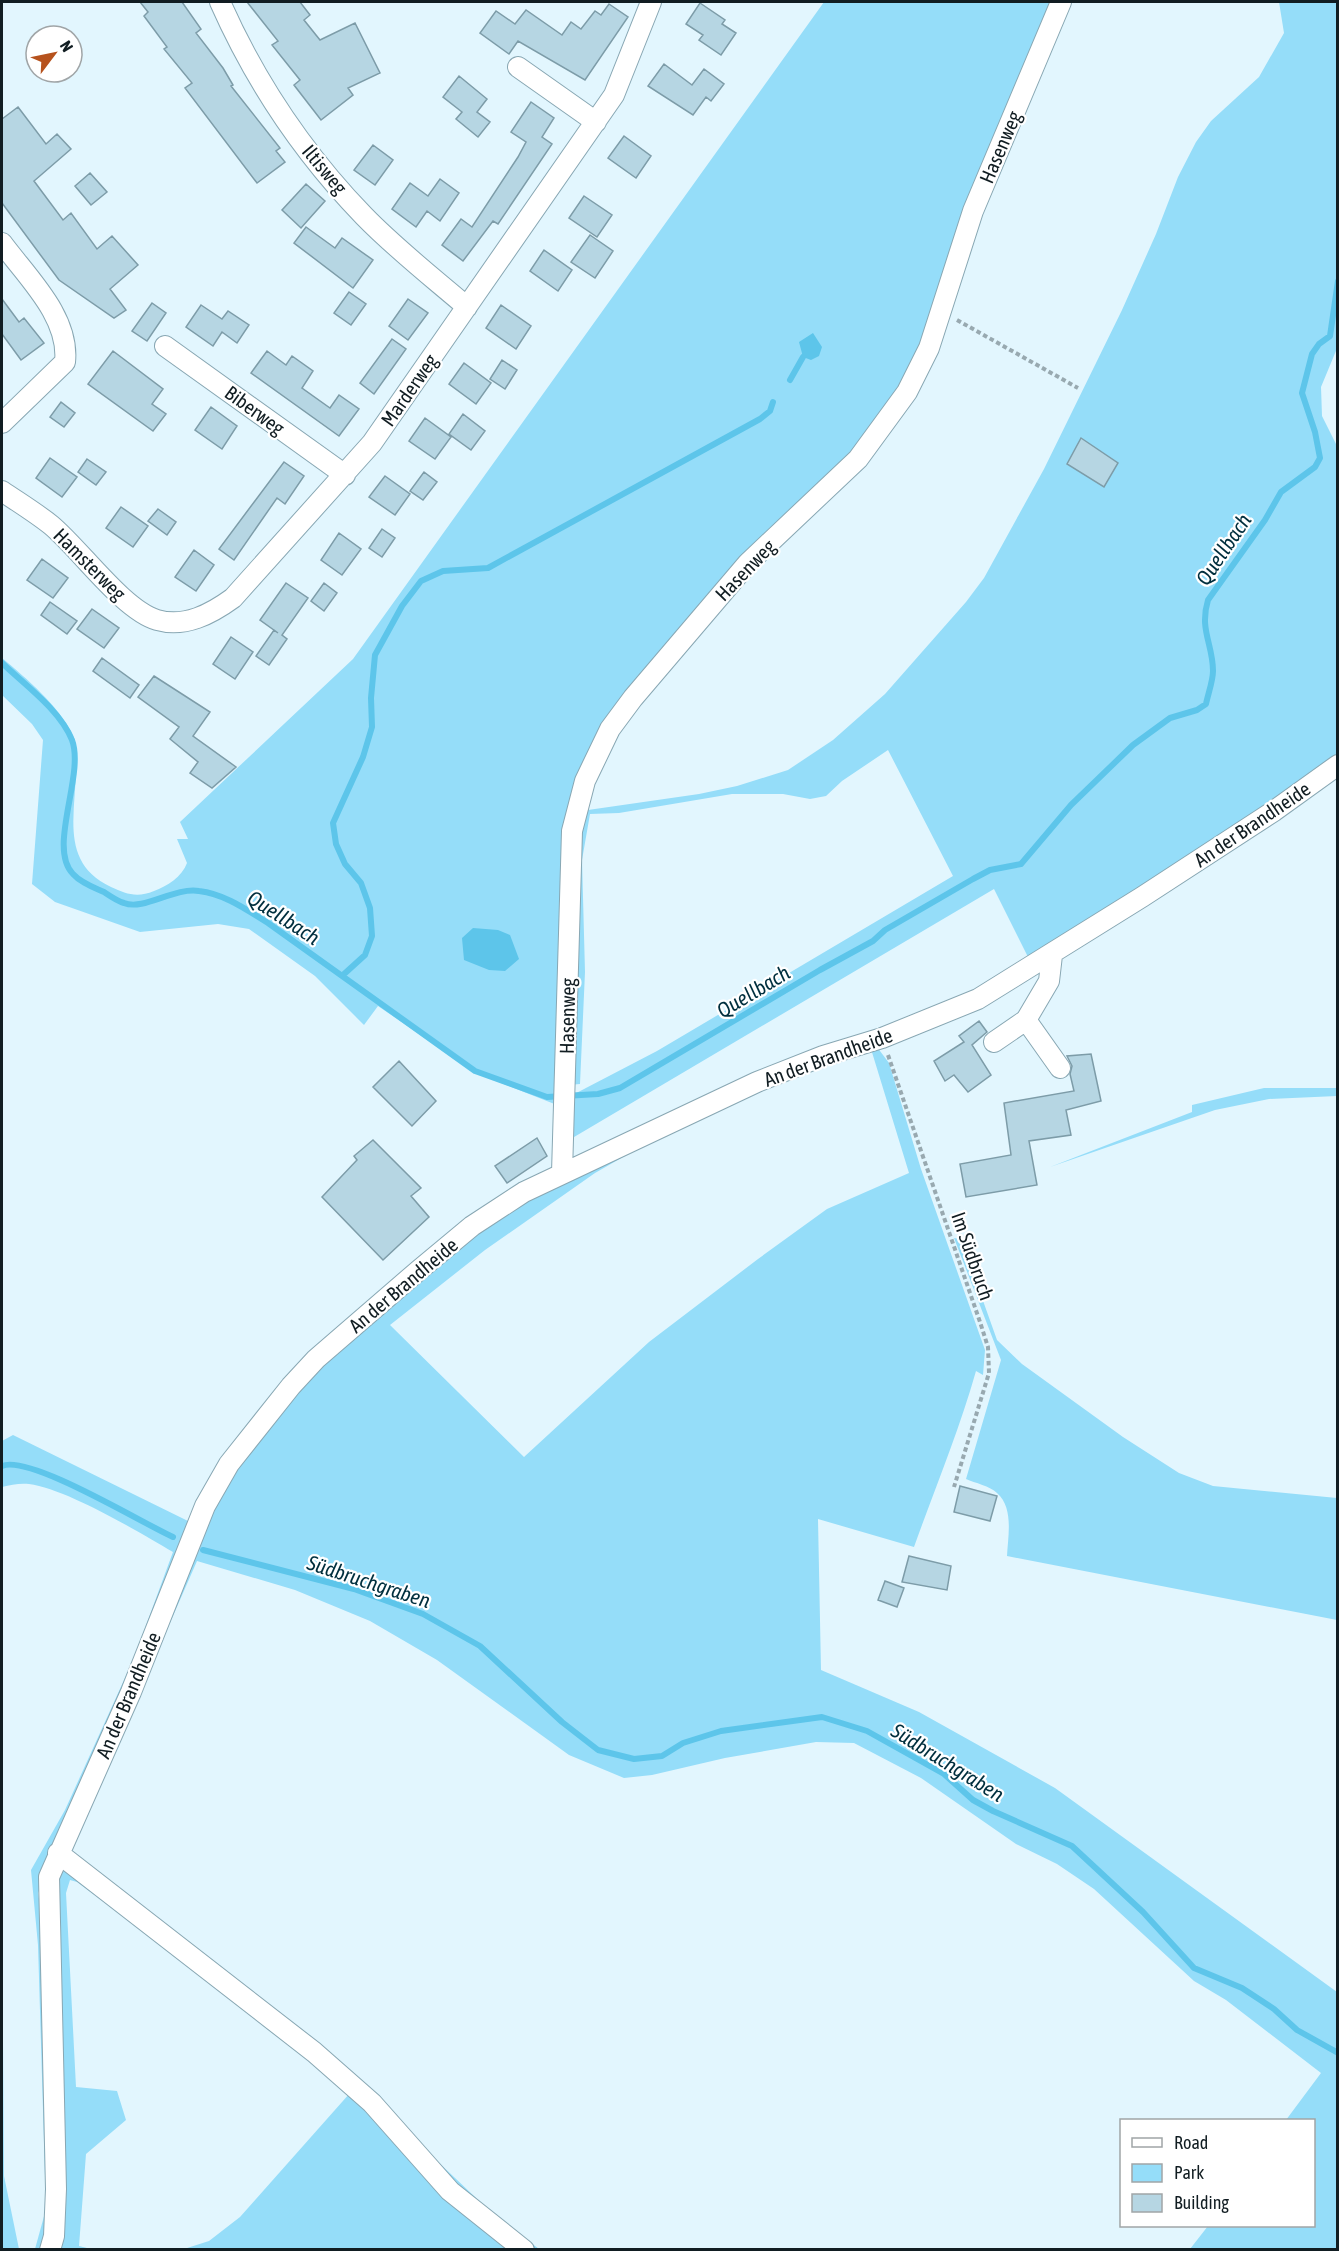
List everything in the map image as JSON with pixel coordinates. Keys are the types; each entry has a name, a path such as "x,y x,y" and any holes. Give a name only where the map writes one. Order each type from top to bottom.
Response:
{"street":[{"name":"Iltisweg","path":"220,2 237,40 279,111 308,151 364,216 467,307"},
{"name":"Marderweg","path":"185,622 212,614 233,598 372,443 614,95 651,2"},
{"name":"Hasenweg","path":"562,1173 565,1135 572,831 585,781 610,729 663,660 748,563 858,459 908,392 928,348 973,211 1061,2"},
{"path":"518,68 596,122"},
{"path":"2,243 49,307 65,337 66,350 65,362 2,423"},
{"name":"Biberweg","path":"165,346 345,475"},
{"name":"Hamsterweg","path":"2,491 51,525 130,604 156,620 185,622"},
{"name":"An der Brandheide","path":"50,2250 54,2236 56,2189 49,1877 58,1852 131,1692 189,1542 229,1464 264,1417 316,1359 472,1226 524,1192 757,1082 823,1056 882,1038 978,999 1052,955 1274,811 1338,765"},
{"path":"994,1042 1026,1020 1049,981 1052,955"},
{"path":"1026,1020 1060,1068"},
{"path":"58,1852 314,2052 372,2103 450,2191 524,2250"}],"path":[{"path":"940,311 1078,388"},
{"name":"Im Südbruch","path":"882,1038 989,1353 989,1372 954,1486"}],"green space":[{"path":"824,2 1057,2 930,330 894,404 586,765 557,1105 476,1073 378,1006 364,1025 315,976 249,929 218,924 140,932 55,902 32,884 43,740 32,724 2,695 2,658 51,703 73,735 76,754 74,835 77,851 84,865 95,877 111,887 132,894 148,893 174,880 182,873 187,863 177,839 188,839 180,822 353,659"},
{"path":"1279,2 1337,2 1338,346 1321,387 1322,416 1338,448 1337,759 1031,963 994,889 569,1140 561,1101 657,1051 953,876 888,750 842,781 826,796 810,799 783,794 732,794 619,813 590,814 582,860 585,972 580,1084 568,1085 581,811 699,794 737,786 788,770 833,740 885,694 966,602 984,578 1044,469 1122,310 1156,234 1178,177 1196,142 1211,121 1259,77 1284,33"},
{"path":"877,1047 889,1063 921,1169 985,1350 983,1375 976,1371 914,1547 818,1519 821,1670 919,1712 1055,1788 1337,1992 1337,2249 1190,2249 1207,2227 1315,2227 1315,2119 1287,2119 1321,2073 1226,2000 1194,1981 1094,1889 1057,1864 1016,1844 921,1778 854,1743 816,1742 725,1758 652,1775 624,1778 569,1755 437,1660 370,1621 295,1590 197,1561 71,1849 225,1481 313,1370 493,1218 764,1084 790,1076 658,1137 595,1173 485,1250 390,1325 524,1457 649,1342 827,1209 909,1173 871,1049"},
{"path":"1264,1088 1337,1088 1337,1096 1269,1099 1215,1110 1050,1167 1192,1112 1192,1105"},
{"path":"954,1238 961,1239 997,1340 1022,1364 1123,1437 1179,1473 1213,1486 1337,1498 1337,1620 1007,1556 1009,1523 1006,1506 997,1493 990,1488 966,1479 1001,1360"},
{"path":"13,1435 188,1521 198,1500 226,1462 38,1893 44,1930 51,2181 43,2249 35,2249 46,2209 38,1945 31,1870 65,1810 134,1658 173,1552 102,1512 63,1494 29,1484 2,1487 2,1441"},
{"path":"65,1869 357,2085 494,2215 539,2249 184,2249 209,2241 240,2217 350,2093 223,1990 77,1882 70,1880 66,1893 76,2087 117,2091 126,2120 86,2154 79,2246 91,2249 58,2250 59,1877"},
{"path":"2,1905 4,2176 19,2249 2,2249"}],"shaded area":[{"path":"813,333 822,347 819,356 811,360 803,357 799,342"},
{"path":"473,928 498,930 510,935 519,959 505,971 489,970 464,960 462,938"}],"building":[{"path":"140,2 182,2 201,29 196,33 223,68 233,85 231,86 280,148 276,151 285,162 257,183 185,88 192,83 164,49 167,47 144,16 148,12"},
{"path":"247,2 300,2 310,15 304,20 320,40 355,23 380,73 348,88 353,95 321,120 294,85 300,80 272,45 278,41"},
{"path":"700,3 725,20 722,24 736,33 721,55 699,40 703,35 686,24"},
{"path":"609,4 628,17 585,80 518,41 509,54 480,33 496,11 515,24 526,10 562,35 571,22 581,29 595,11 601,15"},
{"path":"664,64 692,85 704,69 724,84 711,101 706,97 693,115 648,86"},
{"path":"459,76 487,99 477,112 490,122 478,137 456,119 462,112 443,97"},
{"path":"531,102 554,118 542,137 552,144 498,224 493,221 463,261 442,245 461,219 472,227 518,157 526,142 511,132"},
{"path":"18,107 46,144 57,134 71,149 34,181 63,220 71,213 97,249 112,236 138,265 110,289 126,310 114,318 59,280 2,203 2,119"},
{"path":"624,136 651,156 636,178 608,158"},
{"path":"373,145 393,160 375,185 354,170"},
{"path":"90,173 107,192 91,205 75,186"},
{"path":"440,179 459,193 440,221 427,211 416,227 392,209 410,183 428,196"},
{"path":"306,184 325,201 301,228 282,210"},
{"path":"584,196 612,215 597,237 569,218"},
{"path":"306,227 335,248 342,238 373,260 353,288 294,243"},
{"path":"590,235 613,251 595,278 571,262"},
{"path":"544,250 572,270 558,291 530,271"},
{"path":"349,292 366,304 351,325 334,313"},
{"path":"2,299 19,322 24,318 44,343 21,360 2,334"},
{"path":"408,299 428,313 408,340 389,326"},
{"path":"152,303 166,313 147,341 132,331"},
{"path":"201,305 222,319 228,311 249,325 237,343 222,332 213,346 186,327"},
{"path":"501,305 531,326 516,349 486,328"},
{"path":"392,339 406,349 374,394 360,383"},
{"path":"113,351 163,389 152,404 166,414 153,431 88,384"},
{"path":"267,351 286,365 292,356 313,371 302,388 330,408 339,395 359,409 339,436 251,373"},
{"path":"502,360 517,370 505,389 490,379"},
{"path":"464,363 491,383 476,404 449,384"},
{"path":"61,402 75,413 64,427 50,417"},
{"path":"211,407 237,426 222,449 195,430"},
{"path":"463,414 485,431 471,450 449,434"},
{"path":"425,418 451,437 435,459 409,441"},
{"path":"1081,438 1118,463 1104,487 1067,464"},
{"path":"50,458 77,477 62,497 36,478"},
{"path":"87,459 106,472 96,485 78,472"},
{"path":"284,462 304,476 285,504 277,498 234,560 219,549"},
{"path":"424,472 437,482 423,500 410,491"},
{"path":"385,476 410,494 395,515 369,497"},
{"path":"121,507 148,526 133,547 106,528"},
{"path":"158,509 176,522 167,535 148,521"},
{"path":"382,529 395,538 382,557 369,548"},
{"path":"339,533 361,549 342,575 321,560"},
{"path":"194,550 214,565 196,591 175,577"},
{"path":"42,559 68,578 53,598 27,580"},
{"path":"286,583 308,598 282,635 287,639 269,665 256,656 274,630 260,620"},
{"path":"324,583 337,593 324,611 311,601"},
{"path":"50,602 77,621 67,634 41,615"},
{"path":"92,609 119,628 104,648 77,629"},
{"path":"231,637 253,652 235,679 213,664"},
{"path":"102,658 139,685 130,698 93,671"},
{"path":"154,676 210,712 193,736 236,767 212,788 190,773 198,762 170,739 179,727 138,697"},
{"path":"979,1021 987,1032 972,1045 991,1075 968,1092 954,1075 945,1081 934,1061 964,1042 959,1036"},
{"path":"1091,1054 1101,1101 1066,1110 1071,1135 1029,1141 1037,1185 966,1197 960,1164 1011,1155 1004,1103 1074,1091 1070,1074 1072,1066 1067,1056"},
{"path":"399,1061 436,1101 412,1126 373,1087"},
{"path":"537,1138 547,1156 507,1183 495,1166"},
{"path":"373,1140 421,1188 411,1196 429,1217 383,1260 322,1197 357,1160 354,1156"},
{"path":"960,1486 997,1496 990,1521 954,1512"},
{"path":"909,1556 951,1566 947,1590 902,1582"},
{"path":"885,1581 904,1588 897,1607 878,1600"}],"waterway":[{"name":"Quellbach","path":"2,663 51,708 72,740 75,755 74,772 64,847 66,862 73,874 80,880 119,901 132,905 189,891 209,893 227,899 268,923 475,1071 547,1097 598,1094 620,1088 873,941 885,930 973,879 990,870 1021,864 1071,805 1133,745 1170,718 1197,710 1206,704 1213,671 1205,620 1208,600 1265,520 1281,492 1315,467 1320,458 1315,432 1302,393 1312,354 1319,344 1330,336 1338,281"},
{"path":"790,380 803,357"},
{"path":"343,975 365,955 372,936 370,908 361,883 345,864 336,844 333,823 363,757 372,727 371,698 375,655 402,606 421,581 443,571 488,568 760,419 770,411 773,402"},
{"name":"Südbruchgraben","path":"2,1466 16,1465 36,1470 86,1492 173,1537"},
{"name":"Südbruchgraben","path":"203,1550 354,1589 423,1614 480,1646 562,1722 598,1750 634,1759 662,1756 683,1743 721,1731 822,1717 867,1731 944,1774 973,1800 1072,1846 1143,1912 1194,1968 1242,1988 1274,2009 1297,2030 1338,2053"}]}
